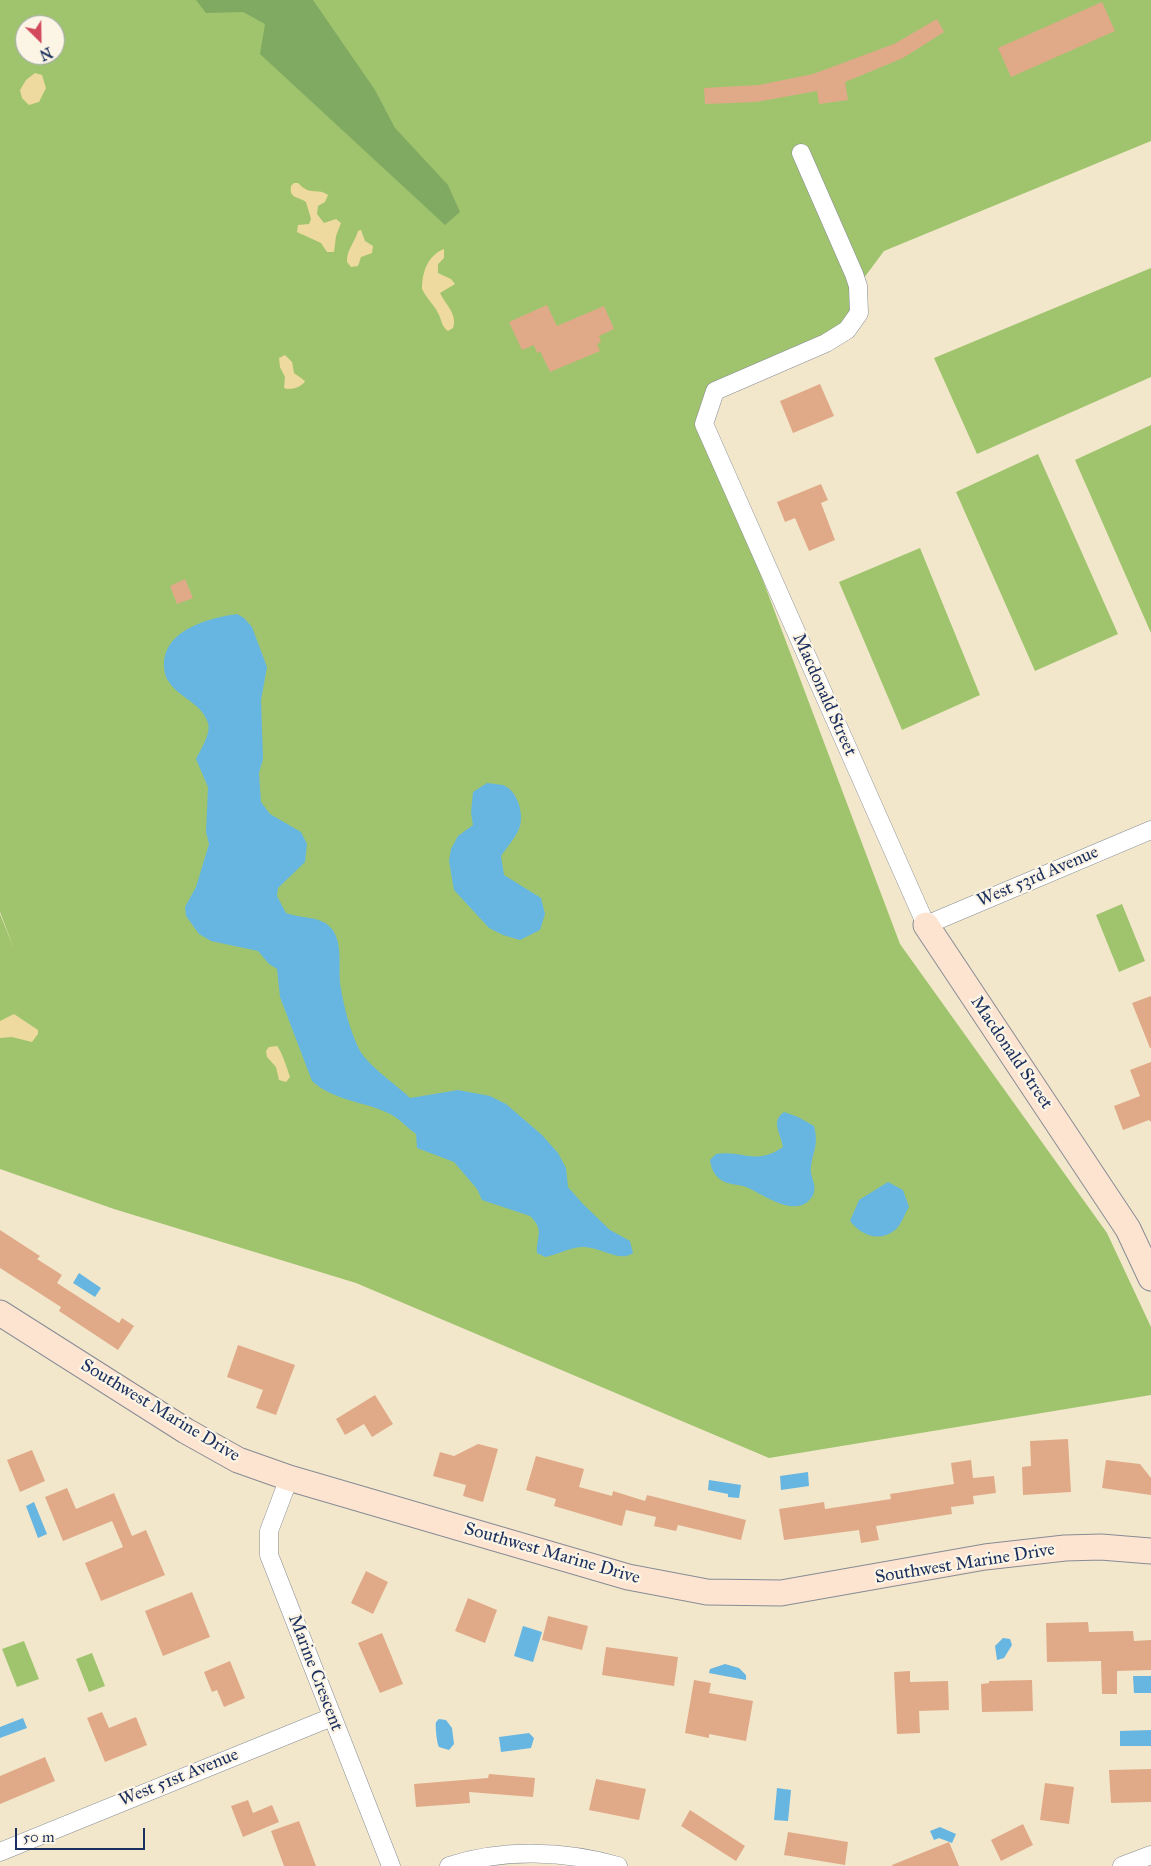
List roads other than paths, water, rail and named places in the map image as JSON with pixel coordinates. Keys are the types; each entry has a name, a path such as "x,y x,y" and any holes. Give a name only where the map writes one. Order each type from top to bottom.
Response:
{"main road":[{"name":"Macdonald Street","path":"926,925 1128,1229 1151,1278"},
{"name":"Southwest Marine Drive","path":"0,1313 186,1431 238,1460 289,1478 628,1577 707,1592 781,1593 985,1557 1055,1549 1101,1547 1151,1551"}],"street":[{"name":"Macdonald Street","path":"801,153 854,274 858,286 860,313 847,330 826,343 715,391 704,424 926,925"},
{"name":"West 53rd Avenue","path":"926,925 1151,830"},
{"name":"Marine Crescent","path":"289,1478 269,1531 269,1555 391,1866"},
{"name":"West 51st Avenue","path":"0,1852 332,1717"},
{"path":"449,1866 497,1856 532,1854 572,1856 618,1866"},
{"path":"1122,1866 1151,1855"}],"water":[{"path":"237,614 244,618 252,627 267,667 261,700 263,759 259,773 261,802 270,814 301,832 307,844 305,862 278,888 277,896 286,913 320,920 334,932 339,947 340,981 344,1003 352,1033 362,1054 410,1098 458,1090 490,1096 506,1104 542,1135 558,1153 566,1168 568,1187 610,1230 630,1241 633,1253 618,1256 596,1249 579,1247 545,1257 537,1253 539,1230 535,1221 530,1216 482,1200 477,1189 454,1162 417,1148 416,1134 392,1115 339,1097 312,1081 280,997 277,969 269,964 258,951 211,941 199,934 186,916 185,907 196,887 209,844 206,832 208,787 196,759 205,741 209,727 201,710 173,688 169,682 164,664 166,652 180,634 191,627 202,622"},
{"path":"487,783 503,785 508,788 516,797 520,809 521,821 519,830 501,856 504,875 541,898 545,914 540,930 520,940 489,928 454,890 449,861 451,849 458,836 473,825 471,813 473,792"},
{"path":"784,1112 814,1126 815,1133 816,1143 811,1171 815,1189 812,1197 805,1203 797,1206 779,1203 746,1187 724,1182 715,1174 710,1160 716,1154 726,1153 757,1157 765,1156 783,1147 777,1124"},
{"path":"888,1182 903,1190 909,1207 895,1230 883,1236 871,1236 859,1230 850,1221 859,1200"},
{"path":"79,1273 101,1288 95,1297 73,1283"},
{"path":"808,1472 809,1486 781,1490 780,1476"},
{"path":"709,1480 741,1485 739,1498 728,1497 728,1494 708,1490"},
{"path":"34,1502 47,1534 38,1538 26,1506"},
{"path":"523,1626 542,1632 533,1662 514,1656"},
{"path":"1003,1638 1010,1639 1012,1645 1004,1658 997,1660 995,1646"},
{"path":"725,1664 739,1668 746,1675 746,1680 709,1673 710,1669"},
{"path":"1133,1676 1151,1676 1151,1693 1134,1693"},
{"path":"23,1718 27,1728 0,1738 0,1727"},
{"path":"439,1719 446,1720 452,1728 454,1744 449,1750 438,1745 436,1722"},
{"path":"1151,1730 1151,1746 1120,1746 1120,1731"},
{"path":"529,1733 534,1738 531,1748 501,1752 499,1737"},
{"path":"777,1788 791,1790 788,1821 774,1820"},
{"path":"940,1827 956,1834 952,1843 939,1838 934,1840 930,1831"}]}
